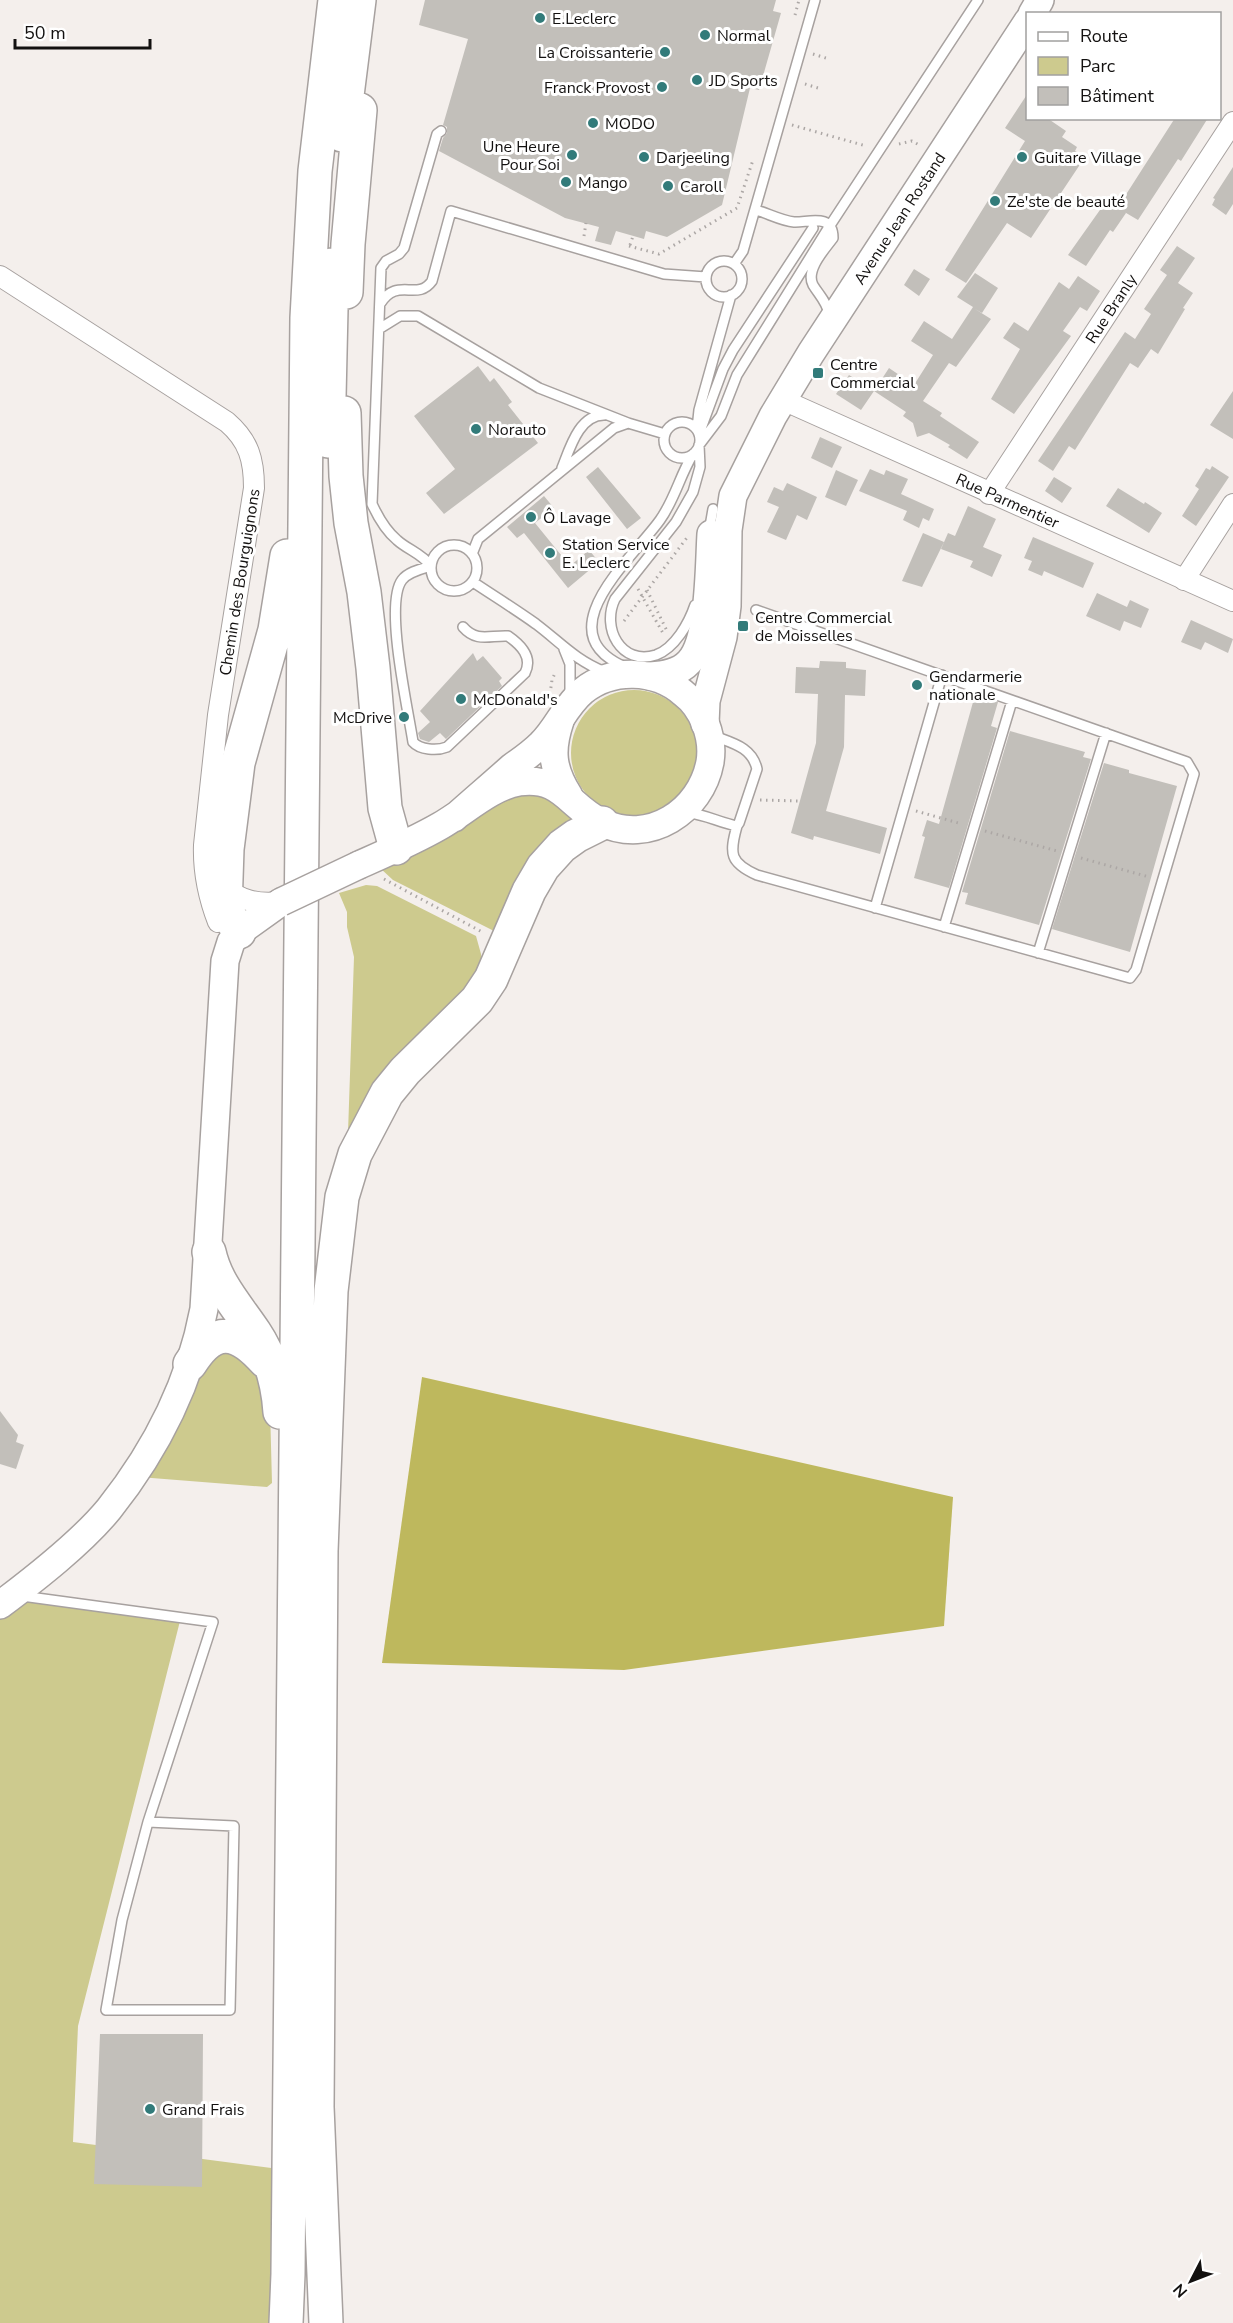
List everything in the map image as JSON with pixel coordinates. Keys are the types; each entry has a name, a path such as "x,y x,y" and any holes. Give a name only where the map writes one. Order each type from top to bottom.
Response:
{"highway":[{"path":"326,2323 303,2110 304,523 307,318 315,182 334,0"},
{"path":"322,1496 320,1233 326,516 331,271 339,159 359,0"},
{"path":"371,0 348,244 344,411 345,476 368,624 385,808 396,848"},
{"path":"235,937 214,877 227,849 237,774 233,719 275,630 288,547 304,523"},
{"path":"286,2323 288,2274 303,2110 322,1496 332,1281 342,1197 363,1134 387,1093 405,1071 477,1000 507,945 529,891 543,867 569,841 602,823"},
{"path":"208,1252 219,1280 256,1335 270,1361 275,1378 280,1420 309,2323"},
{"path":"190,1364 206,1342 217,1337 232,1337 244,1341 256,1351 267,1363 275,1378"}],"street":[{"name":"Avenue Jean Rostand","path":"650,676 680,669 693,658 699,646 706,611 713,509 728,480 778,408 831,322 1026,24"},
{"name":"Rue Branly","path":"989,494 1233,122"},
{"name":"Chemin des Bourguignons","path":"0,276 227,422 244,440 254,468 254,489 233,719"},
{"name":"Avenue Jean Rostand","path":"707,729 706,701 723,637 727,606 730,503 778,408"},
{"name":"Rue Parmentier","path":"778,408 989,494 1233,601"},
{"path":"1184,580 1233,504"},
{"path":"454,818 540,745 564,713 583,692 603,679 626,674 650,676 672,684 686,694 696,707 707,729 711,755 707,775 698,794 680,814 656,826 629,830 602,823 584,812 569,796 558,779 554,739 564,713"},
{"path":"7,1600 65,1553 109,1509 155,1443 180,1393 190,1364 204,1309 225,961 235,937 281,902 454,818 504,786 518,782 548,783 569,796"},
{"path":"214,877 250,902 263,904 281,902"}],"lane":[{"path":"734,264 743,251 756,210 815,0"},
{"path":"650,676 623,666 605,654 594,639 592,616 613,575 660,520 693,454 722,416 737,375 829,227 978,0"},
{"path":"441,131 437,134 404,248 399,254 386,261 381,268 379,306 372,504 380,520 398,541 416,551 431,566 435,581 448,590 463,590 473,582 477,567 472,554 461,546 448,546 436,553 431,566 403,578 396,591 396,636 413,742 419,748 442,749 447,747 528,668 526,654 518,643 508,636 476,638 469,635 463,627"},
{"path":"756,210 794,222 810,219 823,221 833,232 832,238 810,277 812,284 827,305 831,322"},
{"path":"379,306 386,293 394,290 422,289 432,281 450,211 664,274 706,277"},
{"path":"698,432 733,350 813,228"},
{"path":"713,509 696,603 687,623 672,644 663,652 646,656 630,653 618,643 611,631 609,623 611,607 676,522 693,492 699,467 699,410 732,295 739,288 742,278 734,264 722,261 716,263 708,271 706,277 708,286 720,296 732,295"},
{"path":"379,329 400,316 418,316 539,388 606,415 665,434"},
{"path":"562,469 583,423 597,415 606,415"},
{"path":"472,554 478,539 603,435 628,423"},
{"path":"693,454 682,458 672,454 666,445 665,434 672,425 677,423 688,423 698,432"},
{"path":"473,582 534,623 564,649 592,666 615,676"},
{"path":"707,729 739,745 755,760 757,769 732,844 733,856 741,868 757,876 1130,978 1137,970 1194,774 1187,762 756,610"},
{"path":"564,649 570,664 571,686 564,713"},
{"path":"875,908 942,675"},
{"path":"944,927 1012,700"},
{"path":"1038,953 1106,733"},
{"path":"680,814 697,814 737,826"},
{"path":"7,1600 213,1622 148,1822 122,1920 106,2010 230,2010 234,1826 148,1822"}],"path":[{"path":"793,22 799,0"},
{"path":"780,122 874,148 912,141 939,158"},
{"path":"629,246 659,254 737,208 754,157"},
{"path":"747,799 800,801"},
{"path":"904,808 1162,881"},
{"path":"359,865 507,945"}],"green space":[{"path":"634,690 658,694 679,708 693,729 697,753 693,777 679,798 658,812 634,816 610,812 589,798 575,777 571,753 575,729 589,708 610,694"},
{"path":"537,788 578,823 494,931 393,880 380,868 505,794"},
{"path":"366,885 377,886 476,936 482,964 478,975 348,1133 354,957 347,927 347,912 339,893"},
{"path":"217,1346 256,1365 270,1408 272,1483 267,1487 139,1477"},
{"path":"14,1595 181,1617 78,2026 73,2142 279,2169 280,2323 0,2323 0,1605"}],"shaded area":[{"path":"422,1377 953,1497 944,1626 624,1670 382,1663"}],"building":[{"name":"MODO","path":"425,0 776,0 773,11 781,13 759,90 750,88 722,205 667,237 646,231 644,239 616,231 611,245 595,241 599,227 565,218 439,151 447,133 447,127 443,125 468,39 419,25"},
{"path":"1026,96 1026,120 1050,120 1066,131 1062,137 1077,147 1075,151 1085,157 1031,238 1007,223 966,283 945,270 1025,141 1005,128"},
{"path":"1174,120 1207,120 1181,161 1178,159 1138,220 1121,210 1126,213 1113,232 1110,230 1086,266 1068,255 1107,200 1118,207"},
{"path":"1233,167 1233,204 1226,215 1212,205 1215,199 1213,198"},
{"path":"1177,246 1195,258 1178,283 1193,293 1183,308 1185,309 1158,354 1151,349 1138,368 1130,363 1075,450 1069,446 1053,471 1038,461 1125,332 1135,339 1151,314 1144,309 1167,275 1160,270"},
{"path":"914,269 930,279 919,296 904,285"},
{"path":"975,273 998,288 982,313 975,309 991,319 956,367 949,363 923,401 942,413 940,416 979,442 967,459 948,447 950,445 929,433 917,437 913,423 903,416 906,412 874,391 889,368 914,385 933,355 911,341 924,321 952,339 973,307 957,297"},
{"path":"1078,276 1100,291 1087,311 1080,307 1063,331 1071,336 1014,414 991,399 1020,349 1003,338 1014,322 1028,331 1059,282 1069,289"},
{"name":"Norauto","path":"478,366 490,382 494,378 512,402 508,405 538,443 444,514 426,493 455,469 414,416"},
{"path":"849,375 874,391 861,410 836,394"},
{"path":"1233,391 1233,439 1210,425"},
{"path":"820,437 842,447 832,468 811,458"},
{"path":"1212,466 1229,477 1196,526 1182,516 1199,489 1195,486 1206,468 1210,470"},
{"name":"Station Service E. Leclerc","path":"598,467 641,518 627,529 586,477"},
{"path":"870,469 884,475 886,470 908,479 901,494 934,509 929,521 923,518 919,528 903,520 907,511 859,491"},
{"path":"836,470 858,480 846,506 825,497"},
{"path":"1054,477 1072,488 1062,503 1045,491"},
{"path":"787,483 817,497 807,520 797,515 786,540 767,532 779,507 767,502 774,487 783,491"},
{"path":"1118,488 1162,513 1149,533 1106,506"},
{"path":"544,496 554,508 535,523 570,566 589,550 599,562 568,588 524,533 517,538 507,527"},
{"path":"968,506 996,519 983,547 1002,555 992,577 970,567 973,561 941,549 948,533 955,536"},
{"path":"923,533 944,542 922,587 902,581"},
{"path":"1033,537 1094,563 1083,588 1044,571 1042,576 1028,570 1032,561 1024,558"},
{"path":"1097,593 1127,607 1130,600 1149,609 1141,628 1124,621 1120,631 1086,616"},
{"path":"1191,620 1233,639 1228,653 1205,642 1201,650 1181,642"},
{"name":"McDonald's","path":"473,653 477,661 483,656 502,678 499,681 502,686 446,739 440,733 429,742 420,739 418,733 430,722 420,711"},
{"path":"820,661 846,662 846,668 866,670 865,696 845,695 844,747 826,811 887,828 880,854 814,836 813,840 791,833 816,743 818,694 795,693 796,667 819,668"},
{"path":"975,695 998,702 991,726 997,728 949,888 914,878 927,820 939,824"},
{"path":"1010,731 1085,752 1083,757 1091,759 1039,925 965,904 968,893 962,892"},
{"path":"1104,763 1129,770 1129,773 1177,786 1130,952 1052,929"},
{"path":"0,1411 18,1435 16,1442 24,1445 16,1469 0,1464"},
{"name":"Grand Frais","path":"100,2034 203,2034 202,2187 94,2184"}],"place":[{"name":"E.Leclerc","path":"540,18"},
{"name":"Normal","path":"705,35"},
{"name":"La Croissanterie","path":"665,52"},
{"name":"JD Sports","path":"697,80"},
{"name":"Franck Provost","path":"662,87"},
{"name":"MODO","path":"593,123"},
{"name":"Une Heure Pour Soi","path":"572,155"},
{"name":"Darjeeling","path":"644,157"},
{"name":"Guitare Village","path":"1022,157"},
{"name":"Mango","path":"566,182"},
{"name":"Caroll","path":"668,186"},
{"name":"Ze'ste de beauté","path":"995,201"},
{"name":"Centre Commercial","path":"818,373"},
{"name":"Norauto","path":"476,429"},
{"name":"Ô Lavage","path":"531,517"},
{"name":"Station Service E. Leclerc","path":"550,553"},
{"name":"Centre Commercial de Moisselles","path":"743,626"},
{"name":"Gendarmerie nationale","path":"917,685"},
{"name":"McDonald's","path":"461,699"},
{"name":"McDrive","path":"404,717"},
{"name":"Grand Frais","path":"150,2109"}]}
